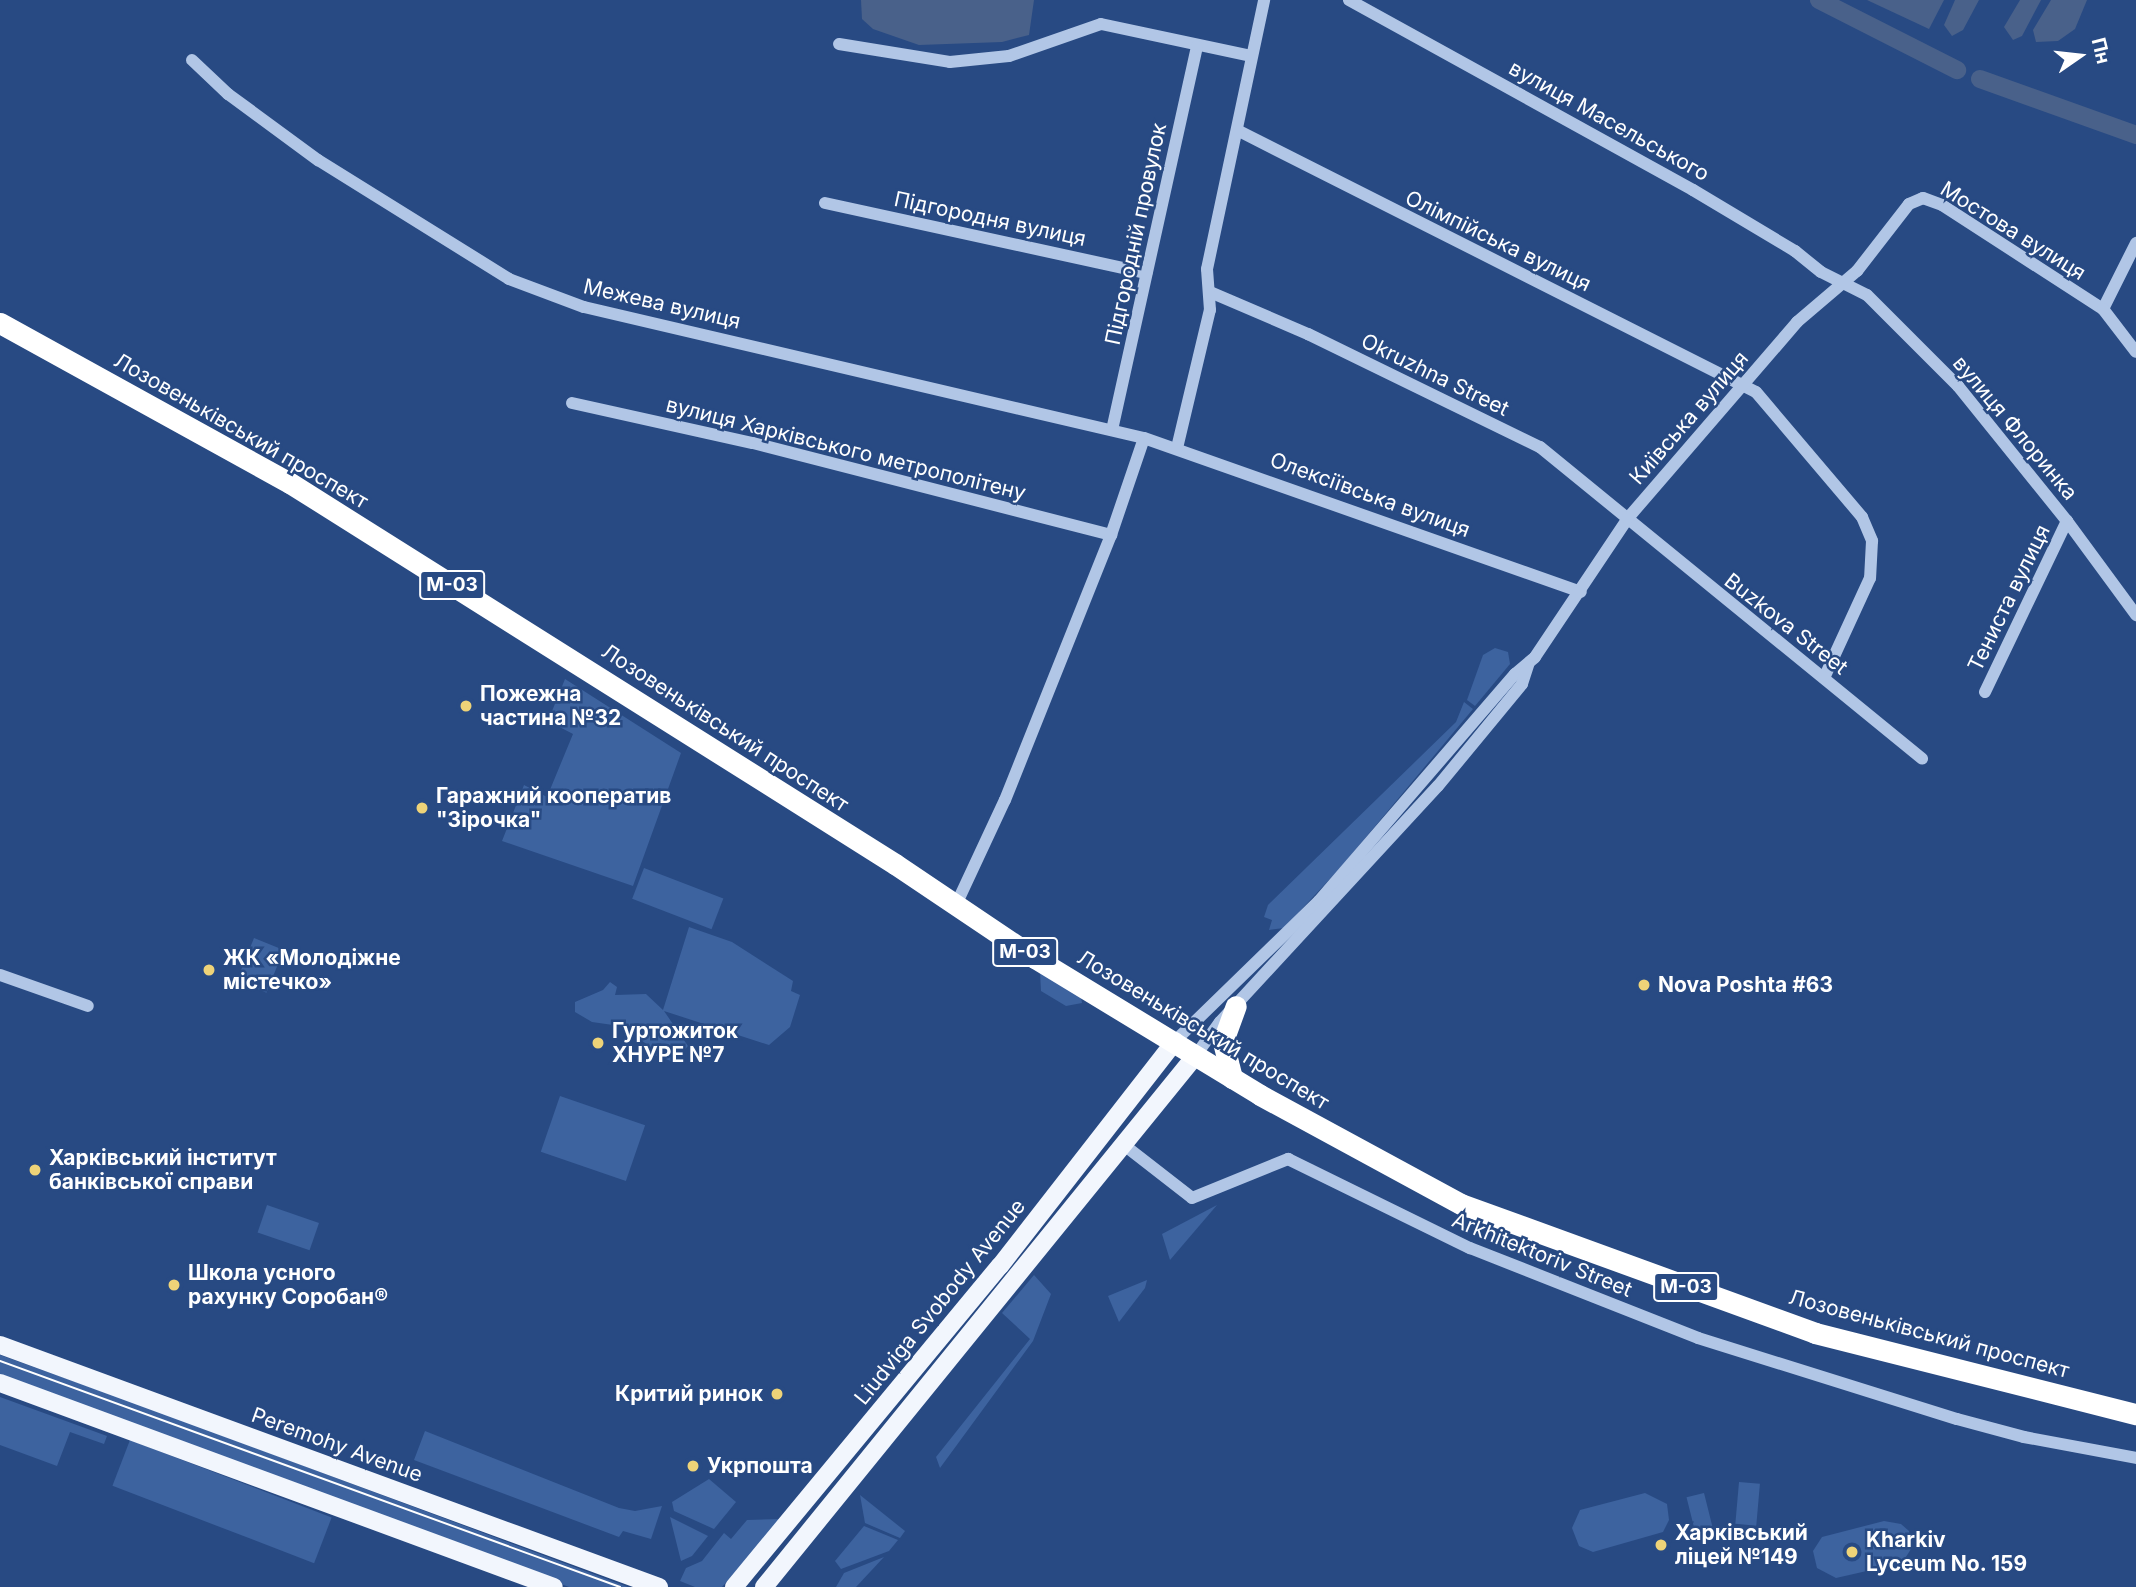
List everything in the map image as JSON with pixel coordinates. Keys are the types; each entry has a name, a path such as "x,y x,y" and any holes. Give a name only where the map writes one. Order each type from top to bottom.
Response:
{"highway":[{"name":"Лозовеньківський проспект","path":"0,323 290,484 895,864 955,907 1232,1078 1382,1163 1499,1219 1815,1333 2136,1414"},
{"path":"1232,1078 1223,1041 1236,1006"}],"main road":[{"name":"Liudviga Svobody Avenue","path":"734,1587 1013,1250 1175,1041"},
{"name":"Liudviga Svobody Avenue","path":"764,1587 1196,1055"},
{"name":"Peremohy Avenue","path":"0,1345 659,1587"},
{"path":"0,1383 548,1585"},
{"path":"772,1587 790,1556"}],"street":[{"path":"1177,448 1210,310 1207,269 1264,0"},
{"name":"вулиця Масельського","path":"1349,0 1693,190 1844,285"},
{"path":"839,44 950,62 1009,56 1101,24 1251,56"},
{"name":"Підгородній провулок","path":"1112,429 1197,46"},
{"name":"Межева вулиця","path":"192,60 228,94 318,160 509,279 584,307 1112,429 1144,439"},
{"name":"Олімпійська вулиця","path":"1237,130 1744,384 1773,408 1862,517 1872,541 1870,578 1824,678"},
{"name":"Мостова вулиця","path":"1844,285 1895,219 1909,204 1923,198 1942,205 2102,309 2136,352"},
{"name":"Підгородня вулиця","path":"825,203 1146,273"},
{"path":"2102,309 2136,243"},
{"name":"Київська вулиця","path":"1528,665 1581,592 1628,518 1797,322 1844,285"},
{"name":"вулиця Флоринка","path":"1844,285 1886,312 1958,386 2067,521 2136,615"},
{"name":"Okruzhna Street","path":"1210,292 1308,334 1540,447 1628,518"},
{"name":"вулиця Харківського метрополітену","path":"572,403 753,443 1111,535"},
{"path":"955,907 1005,800 1111,535 1144,439"},
{"name":"Олексіївська вулиця","path":"1144,439 1177,448 1581,592"},
{"name":"Buzkova Street","path":"1628,518 1922,759"},
{"name":"Тениста вулиця","path":"1985,692 2067,521"},
{"path":"1175,1041 1327,893 1516,674 1528,665"},
{"path":"1196,1055 1236,1006 1438,786 1522,684 1528,665"},
{"path":"1264,956 1276,965"},
{"path":"0,975 88,1006"},
{"name":"Arkhitektoriv Street","path":"1124,1145 1192,1198 1289,1159 1470,1248 1698,1338 1957,1419 2024,1437 2136,1458"}],"shaded area":[{"path":"861,0 1034,0 1029,35 1002,42 919,45 873,29 862,19"},
{"path":"1867,0 1944,0 1929,29"},
{"path":"1955,0 1979,0 1963,30 1952,36 1944,25"},
{"path":"2020,0 2041,0 2022,36 2013,40 2004,27"},
{"path":"2051,0 2087,0 2075,29 2058,41 2036,42 2033,30"},
{"path":"1495,648 1508,652 1510,664 1475,706 1467,700 1483,655"},
{"path":"565,679 681,753 633,886 502,841 524,785 547,797 573,734 548,721"},
{"path":"1464,702 1473,709 1341,867 1284,928 1269,930 1272,920 1264,917 1268,905 1456,722"},
{"path":"644,868 723,898 712,929 632,899"},
{"path":"689,927 732,942 793,981 791,991 800,995 790,1027 769,1045 664,1011 688,1046 674,1062 654,1055 648,1045 620,1026 592,1022 575,1012 575,1002 603,990 610,982 617,987 615,995 646,994 663,1010"},
{"path":"254,938 284,950 266,993 237,981"},
{"path":"1040,972 1081,997 1082,1003 1066,1006 1041,991"},
{"path":"560,1096 645,1125 626,1181 541,1152"},
{"path":"267,1205 319,1223 310,1250 258,1232"},
{"path":"1217,1205 1170,1260 1162,1234"},
{"path":"1034,1275 1051,1294 1033,1341 940,1468 936,1457 1030,1339 1002,1313"},
{"path":"1147,1280 1145,1288 1119,1322 1108,1296"},
{"path":"0,1355 628,1587 569,1587 0,1377"},
{"path":"0,1397 107,1436 104,1444 70,1432 57,1466 0,1445"},
{"path":"425,1431 619,1508 635,1511 662,1506 651,1539 623,1531 619,1537 414,1460"},
{"path":"130,1440 332,1517 314,1563 112,1486"},
{"path":"709,1479 736,1502 714,1529 674,1511 672,1502"},
{"path":"1739,1482 1760,1484 1756,1526 1735,1524"},
{"path":"1645,1493 1667,1504 1669,1520 1663,1532 1593,1552 1579,1546 1572,1528 1580,1510"},
{"path":"1704,1493 1712,1526 1695,1530 1687,1497"},
{"path":"860,1495 905,1531 900,1538 865,1523"},
{"path":"670,1517 708,1536 692,1556 681,1561"},
{"path":"781,1519 722,1587 695,1587 680,1581 686,1568 702,1561 724,1533 731,1539 747,1520"},
{"path":"1884,1521 1901,1524 1909,1531 1911,1549 1902,1563 1836,1578 1817,1568 1813,1551 1822,1537"},
{"path":"864,1526 898,1540 889,1551 841,1569 835,1561"},
{"path":"884,1557 856,1587 836,1587 844,1573"}],"waterway":[{"path":"1819,0 1957,70"},
{"path":"1980,79 2136,135"}],"tram line":[{"path":"0,1361 620,1587"}],"place":[{"name":"Пожежна частина №32","path":"466,706"},
{"name":"Гаражний кооператив \"Зірочка\"","path":"422,808"},
{"name":"ЖК «Молодіжне містечко»","path":"209,970"},
{"name":"Nova Poshta #63","path":"1644,985"},
{"name":"Гуртожиток ХНУРЕ №7","path":"598,1043"},
{"name":"Харківський інститут банківської справи","path":"35,1170"},
{"name":"Школа усного рахунку Соробан®","path":"174,1285"},
{"name":"Критий ринок","path":"777,1394"},
{"name":"Укрпошта","path":"693,1466"},
{"name":"Харківський ліцей №149","path":"1661,1545"},
{"name":"Kharkiv Lyceum No. 159","path":"1852,1552"}]}
